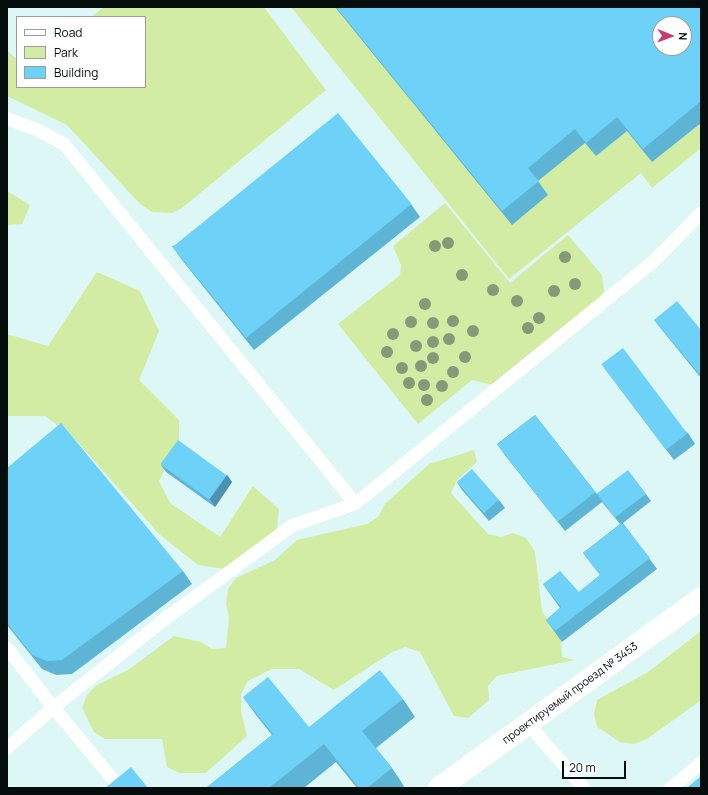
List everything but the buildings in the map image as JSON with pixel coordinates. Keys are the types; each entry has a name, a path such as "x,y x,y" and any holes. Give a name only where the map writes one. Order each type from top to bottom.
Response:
{"street":[{"name":"проектируемый проезд № 3453","path":"439,788 701,598"}],"lane":[{"path":"7,118 64,144 355,503"},
{"path":"7,747 53,707 168,616 292,525 355,503 654,260 701,212"},
{"path":"7,648 53,707 120,788"},
{"path":"528,724 584,788"},
{"path":"670,788 701,762"}],"green space":[{"path":"104,7 264,7 326,90 182,208 172,213 152,212 140,204 67,125 7,96 7,51 16,58 16,88 146,88 146,16 92,16"},
{"path":"291,7 701,7 701,148 652,188 641,173 509,279"},
{"path":"7,191 30,205 22,224 7,225"},
{"path":"445,203 510,283 568,235 602,275 604,291 599,299 493,385 472,380 418,424 338,324 400,275 401,265 393,246"},
{"path":"97,272 140,291 159,331 139,380 179,420 179,441 159,481 170,503 220,537 253,486 279,509 277,528 230,570 198,565 159,534 74,438 45,416 7,416 7,334 48,346"},
{"path":"474,450 477,462 457,480 451,493 488,534 501,537 513,533 526,538 535,552 542,611 561,640 562,657 575,660 497,676 488,686 489,700 468,718 454,716 420,652 405,647 392,652 334,690 299,669 272,669 248,681 241,694 241,711 247,736 206,773 179,773 167,767 162,739 105,739 94,732 82,708 87,695 97,685 128,670 174,636 201,642 212,649 226,648 229,617 226,604 228,589 236,578 275,560 297,540 367,524 378,517 385,504 429,464"},
{"path":"701,631 701,700 647,739 634,744 620,742 597,727 594,714 597,700 648,672"}]}
